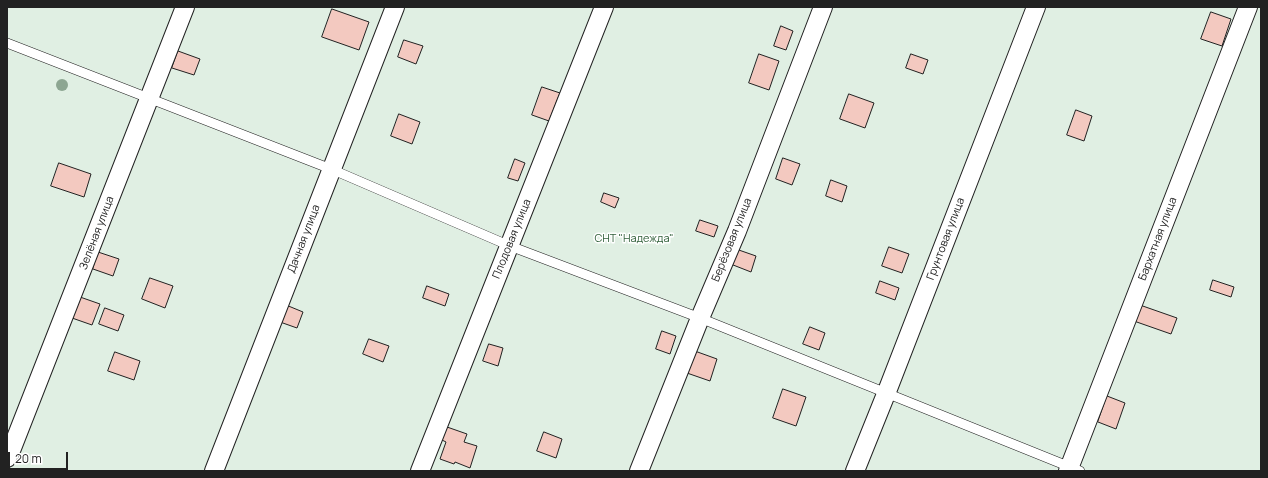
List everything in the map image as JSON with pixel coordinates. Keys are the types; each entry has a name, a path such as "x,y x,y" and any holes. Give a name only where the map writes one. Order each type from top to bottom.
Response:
{"street":[{"name":"Зелёная улица","path":"7,458 185,7"},
{"name":"Дачная улица","path":"214,471 395,7"},
{"name":"Плодовая улица","path":"420,471 604,7"},
{"name":"Берёзовая улица","path":"639,471 737,230 823,7"},
{"name":"Грунтовая улица","path":"854,471 886,394 1036,7"},
{"name":"Бархатная улица","path":"1072,470 1248,7"}],"lane":[{"path":"7,43 331,169 510,246 700,318 1072,470"}],"green space":[{"name":"СНТ \"Надежда\"","path":"7,7 1261,7 1261,471 7,471"}],"building":[{"path":"332,9 369,22 359,50 322,37"},
{"path":"1211,12 1231,19 1222,46 1201,39"},
{"path":"781,26 793,31 786,50 774,46"},
{"path":"404,40 423,46 416,64 398,57"},
{"path":"178,51 200,59 194,75 172,68"},
{"path":"759,54 779,61 769,90 749,83"},
{"path":"911,54 928,60 923,74 906,68"},
{"path":"542,87 560,93 549,121 532,115"},
{"path":"849,94 874,103 865,128 840,119"},
{"path":"1076,110 1092,116 1084,141 1067,135"},
{"path":"399,114 420,122 412,144 391,136"},
{"path":"783,158 800,164 792,185 776,179"},
{"path":"515,159 525,163 518,181 508,178"},
{"path":"59,163 91,174 84,197 51,186"},
{"path":"831,180 847,186 842,202 826,196"},
{"path":"604,193 619,198 615,208 601,202"},
{"path":"700,220 718,226 714,237 696,231"},
{"path":"889,247 909,254 902,273 882,266"},
{"path":"733,248 756,256 751,272 728,263"},
{"path":"98,252 119,259 113,276 93,269"},
{"path":"150,278 173,286 165,308 142,299"},
{"path":"1213,280 1234,287 1231,297 1210,290"},
{"path":"880,281 899,288 895,300 876,293"},
{"path":"427,286 449,294 445,306 423,298"},
{"path":"80,297 100,304 92,325 72,318"},
{"path":"1137,304 1177,318 1171,334 1131,320"},
{"path":"286,305 303,312 297,328 280,322"},
{"path":"105,308 124,315 118,331 99,324"},
{"path":"810,327 825,333 819,350 803,344"},
{"path":"662,331 676,336 670,354 656,349"},
{"path":"369,339 389,346 383,362 363,354"},
{"path":"489,344 503,348 498,366 483,361"},
{"path":"692,350 717,359 710,381 684,372"},
{"path":"115,352 140,361 134,380 108,371"},
{"path":"783,389 806,397 796,426 773,418"},
{"path":"1107,396 1125,403 1116,429 1098,422"},
{"path":"447,427 467,434 464,442 477,446 470,468 455,462 454,464 440,459 446,442 442,440"},
{"path":"544,432 562,439 556,458 537,451"}]}
